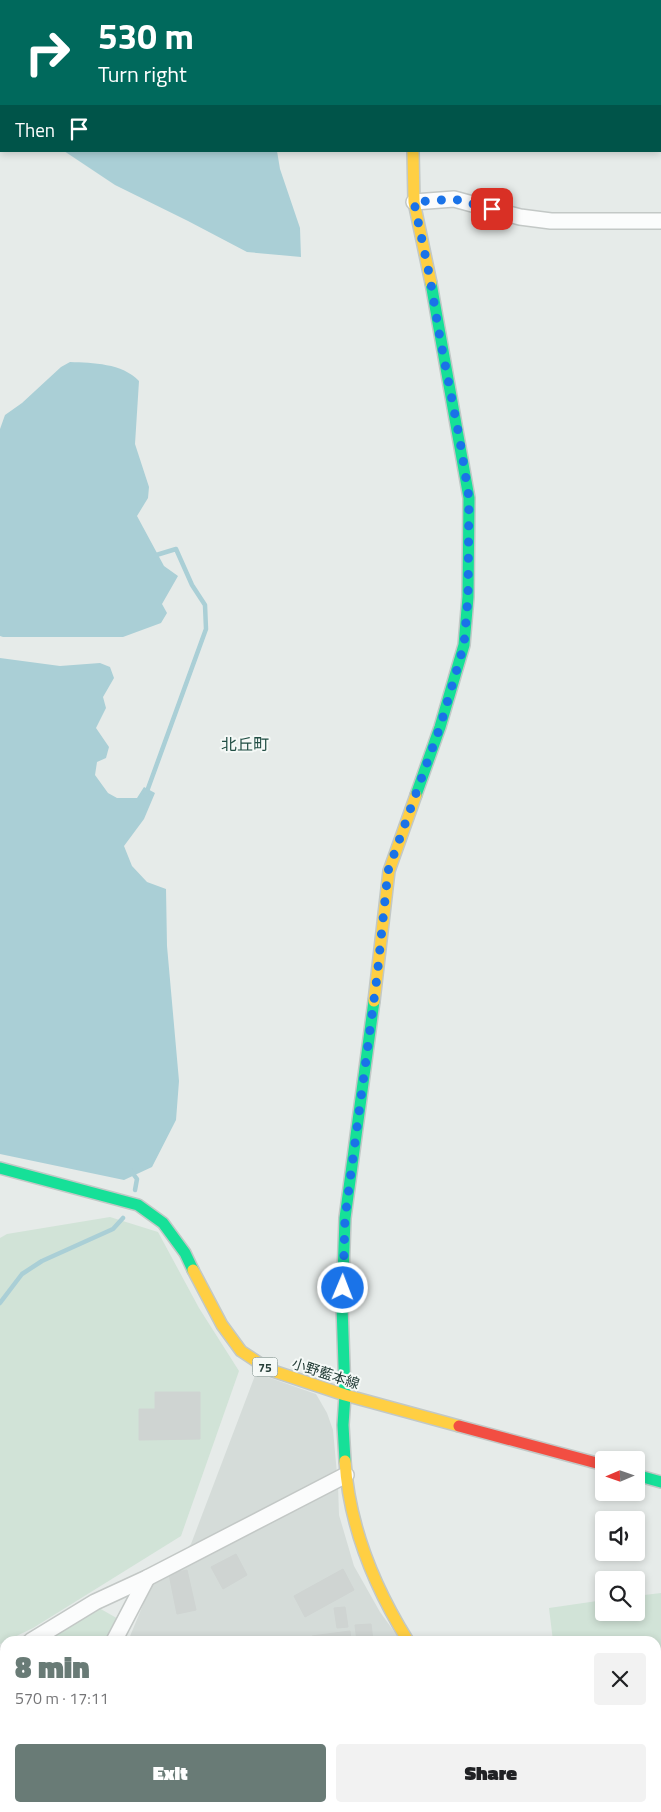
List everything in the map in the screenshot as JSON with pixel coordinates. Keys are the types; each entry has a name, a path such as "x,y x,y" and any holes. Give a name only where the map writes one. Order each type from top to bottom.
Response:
{"street":[{"path":"405,1636 391,1614 367,1560 352,1507 346,1475 343,1425 346,1396 342,1306 345,1218 377,977 388,871 440,727 464,645 468,597 469,498 430,278 414,202 414,152"},
{"path":"414,202 454,199 520,217 551,222 661,221"},
{"name":"小野藍本線","path":"0,1168 138,1205 163,1223 185,1253 222,1325 241,1351 270,1370 346,1396 595,1463"},
{"path":"39,1636 95,1602 147,1578 346,1475"},
{"path":"645,1478 661,1482"},
{"path":"117,1636 147,1578"}],"shaded area":[{"path":"256,1373 316,1394 327,1413 333,1430 339,1515 354,1566 380,1612 397,1636 130,1636 150,1588 191,1544"}],"green space":[{"path":"110,1217 158,1232 199,1308 239,1371 181,1536 33,1628 16,1636 0,1636 0,1238 7,1234"},
{"path":"661,1593 661,1636 552,1636 549,1608 595,1601 595,1621 645,1621 645,1595"},
{"path":"99,1608 120,1620 110,1636 55,1636"}],"water":[{"path":"66,152 277,152 280,169 300,228 301,257 247,252 115,185"},
{"path":"70,362 116,367 139,381 135,444 149,487 148,498 137,516 164,566 178,576 162,604 167,613 161,623 123,637 3,637 0,636 0,429 5,415 22,403 61,367"},
{"path":"0,658 60,666 100,663 110,667 114,678 103,697 106,708 96,728 109,747 106,758 97,762 95,775 108,793 117,798 137,798 144,787 155,793 144,819 124,846 132,866 147,882 166,889 167,946 179,1081 176,1120 152,1167 124,1180 0,1154"}],"building":[{"path":"155,1392 200,1392 200,1439 139,1440 139,1409 155,1409"},
{"path":"236,1554 247,1575 223,1589 211,1567"},
{"path":"343,1569 354,1590 305,1617 294,1596"},
{"path":"187,1570 196,1610 177,1614 169,1574"},
{"path":"345,1607 348,1627 337,1628 334,1608"},
{"path":"371,1624 372,1636 356,1636 355,1625"},
{"path":"350,1631 350,1636 312,1636"}],"waterway":[{"path":"146,794 206,629 205,605 192,585 176,549 153,556"},
{"path":"131,1171 137,1179 135,1190"},
{"path":"0,1303 22,1274 42,1261 113,1229 123,1218"}],"traffic: fast":[{"path":"416,795 440,727 464,645 468,597 469,498 431,283"},
{"path":"345,1461 342,1306 345,1218 374,1001"},
{"path":"0,1168 138,1205 163,1223 185,1253 193,1270"},
{"path":"645,1478 661,1482"}],"traffic: slow":[{"path":"413,152 414,202 431,283"},
{"path":"374,1001 389,871 416,795"},
{"path":"193,1270 222,1325 241,1351 270,1370 345,1395 459,1426"},
{"path":"345,1461 352,1509 358,1532 375,1578 405,1636"}],"traffic: jam":[{"path":"459,1426 595,1463"}],"district":[{"name":"北丘町","path":"245,744"}],"route":[{"path":"343,1288 345,1218 377,977 388,871 440,727 464,645 468,597 469,498 430,278 414,202 454,199 492,209"}]}
